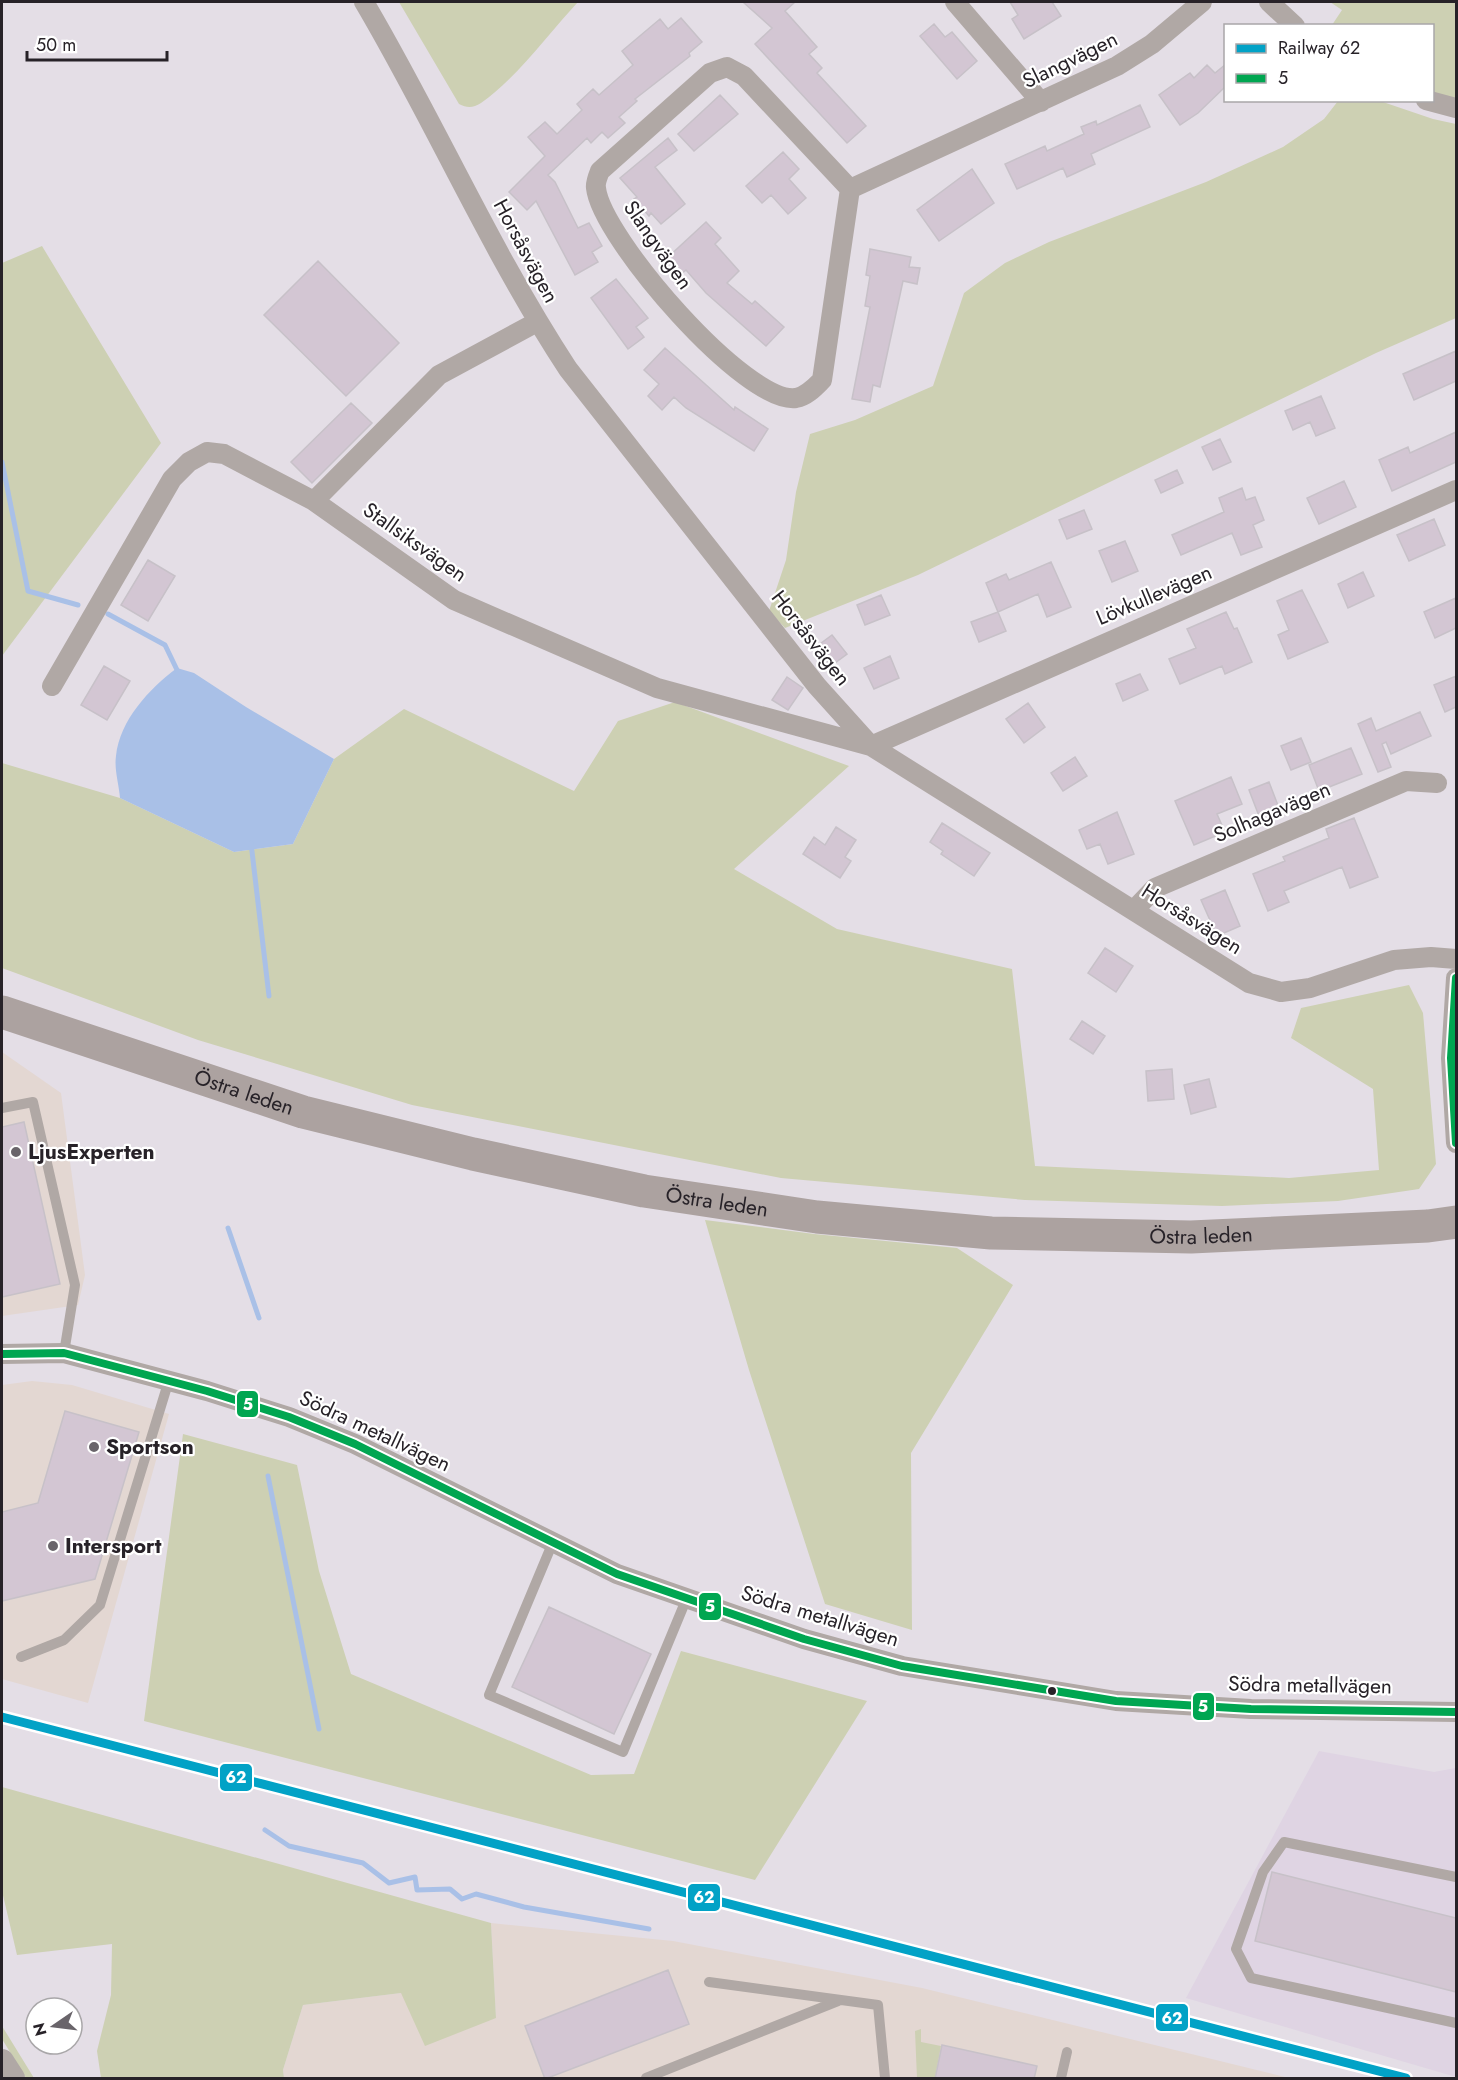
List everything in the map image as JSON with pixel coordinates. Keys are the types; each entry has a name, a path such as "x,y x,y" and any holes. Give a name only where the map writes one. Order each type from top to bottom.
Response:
{"highway":[{"name":"Östra leden","path":"2,1012 314,1115 473,1154 644,1191 805,1215 991,1233 1191,1237 1428,1226 1456,1222"}],"street":[{"name":"Horsåsvägen","path":"364,2 404,71 537,322 567,369 817,686 871,746 1249,983 1281,992 1310,988 1394,960 1422,957 1456,959"},
{"path":"955,2 1041,102"},
{"name":"Slangvägen","path":"850,189 1117,66 1152,44 1202,2"},
{"path":"1269,2 1292,24"},
{"name":"Slangvägen","path":"727,67 744,76 850,189 822,380 812,391 796,398 778,395 744,373 714,350 674,311 642,271 602,206 595,187 600,171 710,73 727,67"},
{"path":"1434,102 1456,108"},
{"path":"314,501 439,375 537,322"},
{"name":"Stallsiksvägen","path":"52,686 172,479 189,462 207,452 224,454 314,501 454,600 657,688 871,746"},
{"name":"Lövkullevägen","path":"871,746 1456,490"},
{"name":"Solhagavägen","path":"1134,910 1155,888 1406,781 1437,783"},
{"path":"1456,978 1450,1058 1456,1143"},
{"name":"Södra metallvägen","path":"2,1353 64,1353 169,1380 289,1417 355,1444 617,1574 804,1640 902,1666 1116,1701 1251,1709 1456,1712"},
{"path":"2,2061 13,2079"}],"lane":[{"path":"2,1108 33,1102 75,1285 64,1353"},
{"path":"21,1657 64,1640 100,1605 169,1380"},
{"path":"553,1542 489,1695 623,1752 686,1600"},
{"path":"1456,1877 1284,1842 1263,1872 1236,1949 1251,1978 1456,2023"},
{"path":"709,1982 878,2005 885,2079"},
{"path":"646,2079 840,2000"},
{"path":"1061,2079 1067,2052"}],"shaded area":[{"path":"2,1052 61,1093 85,1275 78,1305 2,1316"},
{"path":"32,1381 72,1385 169,1414 88,1703 2,1679 2,1385"},
{"path":"1319,1751 1434,1772 1456,1768 1456,2077 1186,1998"},
{"path":"491,1923 673,1941 922,1988 1289,2078 284,2078 283,2070 303,2005 401,1993 496,2018"}],"green space":[{"path":"399,2 578,2 506,82 481,103 470,107 459,104"},
{"path":"1330,2 1456,2 1456,99 1434,92 1434,24 1333,24 1342,10"},
{"path":"1337,102 1383,102 1433,119 1456,124 1456,318 1376,353 918,575 785,628 769,611 786,560 796,492 810,434 855,420 933,386 964,293 1005,263 1049,242 1206,182 1283,147 1324,119"},
{"path":"42,246 161,443 2,656 2,263"},
{"path":"675,702 849,766 734,869 837,929 1012,969 1035,1166 1289,1178 1379,1170 1373,1089 1291,1038 1301,1008 1409,985 1423,1013 1436,1164 1419,1189 1338,1201 1222,1206 1025,1200 781,1178 412,1105 198,1040 2,968 2,763 120,798 234,852 293,844 334,759 404,709 574,791 618,721"},
{"path":"705,1220 814,1234 957,1248 1013,1285 911,1453 912,1630 825,1604 749,1370"},
{"path":"183,1434 297,1465 319,1571 351,1674 591,1775 634,1774 681,1651 867,1701 755,1880 144,1721"},
{"path":"2,1787 491,1923 496,2018 425,2046 401,1993 303,2005 283,2070 284,2078 101,2078 97,2051 111,1995 112,1944 17,1955 2,1891"},
{"path":"2,2026 34,2078 26,2078 2,2039"},
{"path":"921,2029 921,2042 941,2046 935,2078 917,2078 915,2031"}],"water":[{"path":"177,668 194,673 334,759 293,844 234,852 120,798 116,761 123,730 146,696"}],"building":[{"path":"743,2 795,2 785,11 817,47 809,54 822,68 817,73 866,126 847,143 755,44 772,28"},
{"path":"1010,2 1052,2 1061,16 1024,39 1012,19 1018,15"},
{"path":"681,18 702,42 689,53 690,56 635,99 637,101 619,117 625,123 608,138 602,132 591,143 587,138 548,175 555,182 578,228 589,223 602,246 592,252 598,262 575,275 536,201 527,210 509,192 545,156 528,137 545,122 557,134 582,110 577,104 593,89 599,95 633,65 622,51 660,19 668,29"},
{"path":"934,24 945,37 952,32 977,61 957,79 920,36"},
{"path":"1207,65 1215,73 1224,66 1224,88 1198,113 1180,125 1159,95 1190,73 1194,78"},
{"path":"720,95 738,114 694,151 678,134"},
{"path":"1140,105 1150,127 1091,154 1095,164 1067,177 1063,168 1017,189 1005,164 1045,146 1047,151 1084,134 1081,127 1096,121 1097,125"},
{"path":"668,138 677,150 655,167 685,204 661,224 651,213 649,216 634,199 637,197 620,178"},
{"path":"783,152 799,169 789,179 806,198 788,214 771,195 762,203 746,186"},
{"path":"972,169 994,203 939,241 917,210"},
{"path":"706,222 721,238 715,244 739,271 727,283 752,304 755,301 784,327 766,346 706,293 686,270 680,275 666,259"},
{"path":"870,249 911,257 909,267 920,268 917,284 903,281 880,387 873,385 870,402 852,399 870,307 865,306 870,276 866,275"},
{"path":"318,261 399,343 346,396 264,315"},
{"path":"616,279 648,318 636,327 644,337 628,349 591,298"},
{"path":"665,348 734,410 735,407 768,429 754,451 686,408 674,397 662,410 648,396 659,384 644,370"},
{"path":"1456,351 1456,381 1414,400 1403,374"},
{"path":"1321,396 1335,428 1316,436 1310,422 1293,430 1285,411"},
{"path":"351,403 372,423 312,483 291,462"},
{"path":"1456,432 1456,462 1392,491 1379,460 1408,447 1410,453"},
{"path":"1220,439 1231,462 1213,470 1202,447"},
{"path":"1177,470 1183,483 1161,493 1155,480"},
{"path":"1344,481 1356,507 1319,524 1307,498"},
{"path":"1242,488 1246,500 1255,497 1264,520 1253,525 1262,547 1241,555 1232,533 1181,555 1172,535 1224,512 1219,498"},
{"path":"1084,510 1092,529 1067,539 1059,520"},
{"path":"1434,519 1445,545 1409,561 1397,535"},
{"path":"1125,541 1138,571 1112,582 1099,551"},
{"path":"148,560 175,576 148,621 121,605"},
{"path":"1051,562 1071,607 1047,617 1038,594 998,612 986,583 1006,574 1009,580"},
{"path":"1363,572 1374,596 1348,608 1338,584"},
{"path":"1302,590 1328,642 1288,659 1278,635 1289,630 1277,601"},
{"path":"881,595 890,615 865,625 857,605"},
{"path":"1456,598 1456,628 1435,638 1424,612"},
{"path":"998,612 1006,631 979,642 971,622"},
{"path":"1226,612 1234,629 1237,628 1252,662 1225,674 1222,666 1180,684 1169,659 1196,648 1187,629"},
{"path":"832,635 847,654 831,666 816,647"},
{"path":"890,656 899,678 874,689 864,668"},
{"path":"104,666 130,681 107,720 81,705"},
{"path":"1140,674 1148,690 1123,701 1116,684"},
{"path":"1456,676 1456,707 1445,712 1434,685"},
{"path":"787,677 803,688 788,710 772,700"},
{"path":"1028,703 1045,727 1024,743 1006,719"},
{"path":"1420,712 1431,736 1391,754 1386,742 1382,744 1391,767 1378,772 1358,724 1371,718 1376,731"},
{"path":"1301,738 1311,762 1291,770 1281,746"},
{"path":"1351,748 1362,774 1319,791 1309,765"},
{"path":"1075,757 1087,776 1063,791 1051,773"},
{"path":"1231,777 1242,804 1217,814 1225,832 1194,845 1175,801"},
{"path":"1269,782 1279,808 1259,816 1249,790"},
{"path":"1117,812 1134,854 1108,864 1100,844 1087,849 1079,830"},
{"path":"1354,818 1378,877 1350,888 1342,867 1284,891 1289,902 1268,911 1253,874 1285,861 1283,857 1329,838 1326,829"},
{"path":"942,823 990,853 974,876 941,854 943,851 930,842"},
{"path":"836,827 856,840 845,857 851,861 840,878 803,854 814,837 825,845"},
{"path":"1225,890 1240,926 1217,936 1201,900"},
{"path":"1105,948 1133,966 1116,992 1088,973"},
{"path":"1082,1021 1105,1036 1093,1054 1070,1039"},
{"path":"1172,1069 1174,1099 1148,1101 1146,1071"},
{"path":"1209,1079 1216,1107 1191,1114 1184,1085"},
{"path":"24,1122 60,1284 2,1297 2,1127"},
{"name":"Intersport","path":"65,1411 139,1432 95,1579 2,1601 2,1512 38,1503"},
{"path":"549,1607 651,1654 614,1734 512,1687"},
{"path":"1272,1872 1456,1918 1456,1992 1255,1941"},
{"path":"668,1970 689,2024 545,2079 525,2026"},
{"path":"942,2045 1037,2066 1034,2079 935,2079"}],"waterway":[{"path":"2,462 28,591 78,605"},
{"path":"108,614 165,645 179,674"},
{"path":"251,843 269,996"},
{"path":"228,1228 259,1318"},
{"path":"268,1476 319,1729"},
{"path":"265,1830 289,1846 363,1863 389,1883 415,1877 417,1890 450,1889 462,1899 476,1894 524,1907 649,1929"}],"rail line":[{"name":"62","path":"2,1717 1406,2078"}],"transit line":[{"name":"5","path":"1456,978 1451,1058 1456,1143"},
{"name":"5","path":"2,1354 64,1353 207,1391 289,1417 355,1444 617,1574 804,1639 902,1666 1116,1701 1251,1709 1456,1712"}],"place":[{"name":"LjusExperten","path":"16,1152"},
{"name":"Sportson","path":"94,1447"},
{"name":"Intersport","path":"53,1546"}]}
